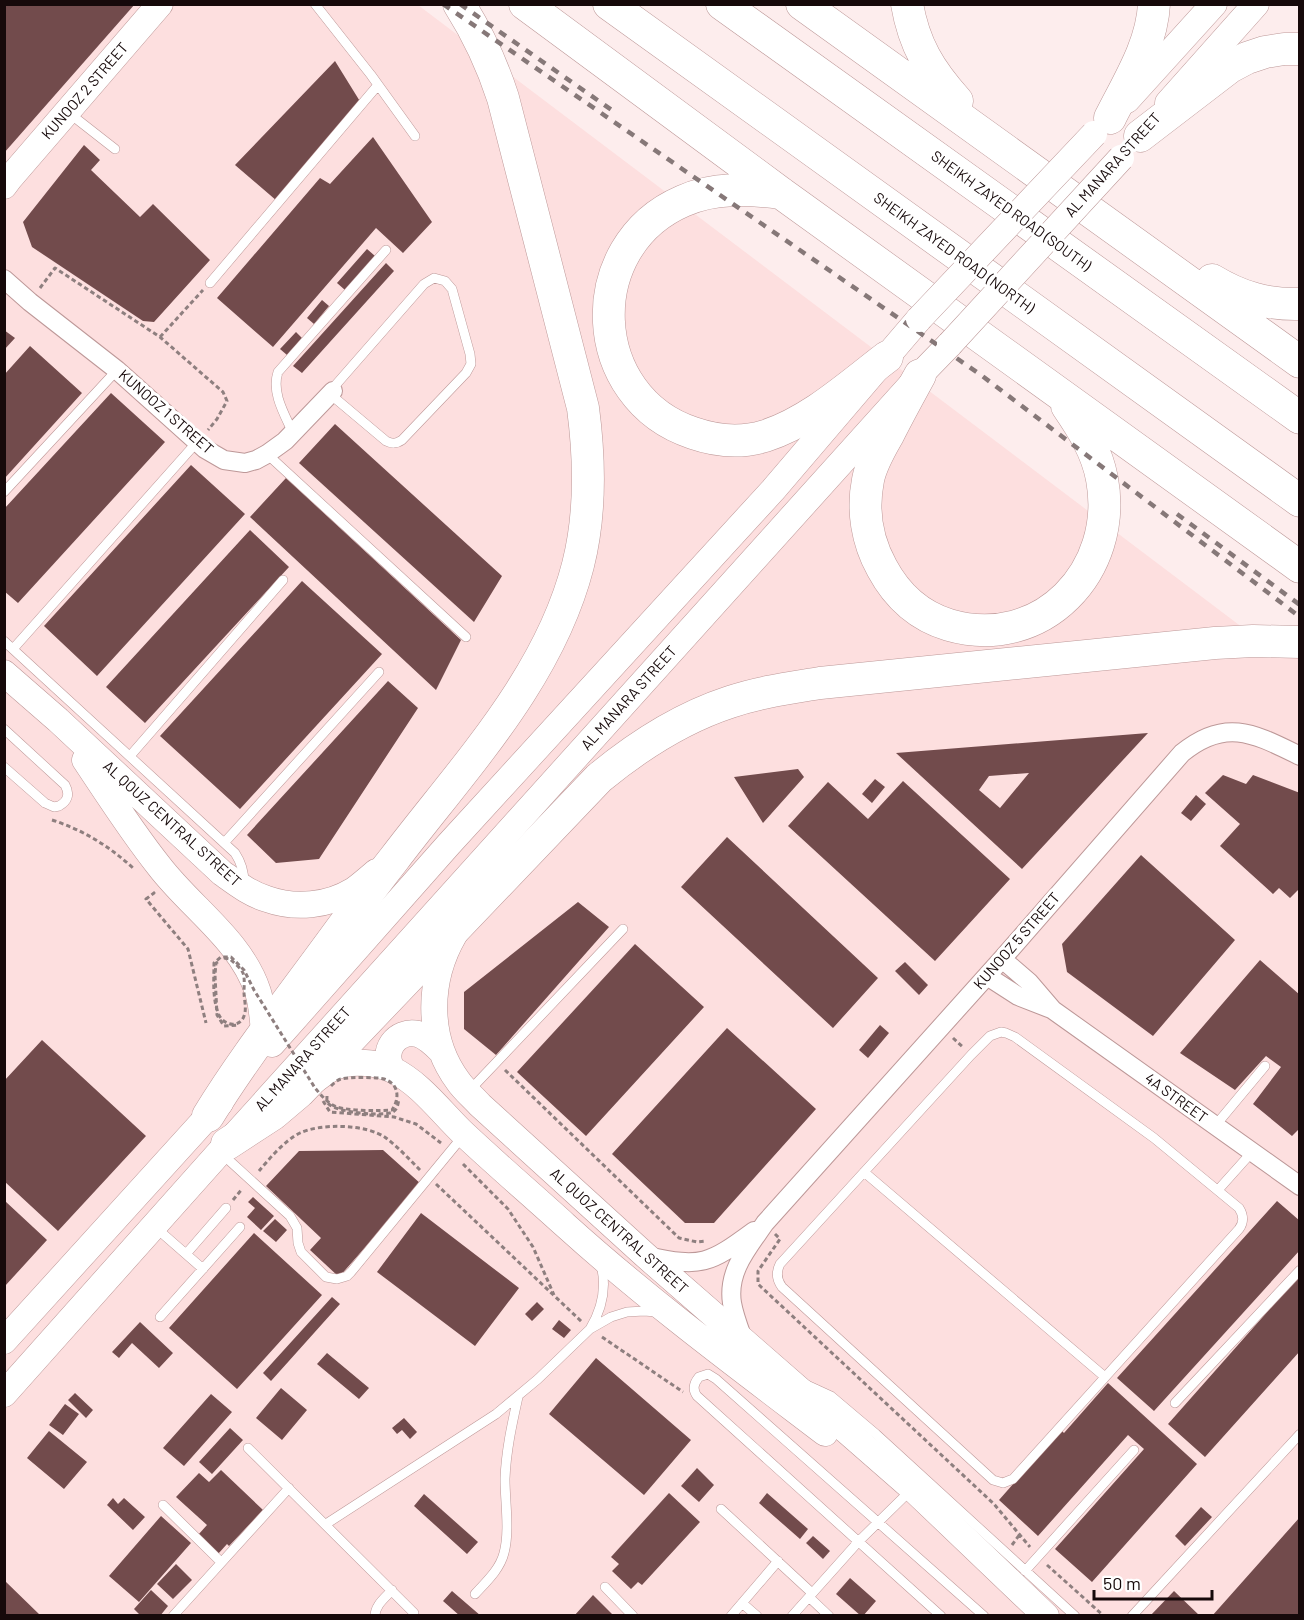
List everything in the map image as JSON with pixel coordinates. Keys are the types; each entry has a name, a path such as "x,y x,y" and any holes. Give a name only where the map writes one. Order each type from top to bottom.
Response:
{"highway":[{"path":"208,1116 264,1033 393,859 496,728 545,648 570,591 578,565 587,513 589,461 583,408 495,73 483,46 459,4"},
{"path":"525,4 781,193 1299,567"},
{"name":"SHEIKH ZAYED ROAD (NORTH)","path":"609,4 1299,501"},
{"name":"SHEIKH ZAYED ROAD (SOUTH)","path":"722,4 1299,418"},
{"path":"802,4 1299,362"},
{"path":"907,4 913,33 925,60 942,85 989,138"},
{"path":"1102,126 1147,43 1154,4"},
{"path":"1131,147 1230,67 1265,52 1299,49"},
{"path":"781,193 722,190 702,194 664,210 634,239 614,275 608,305 609,336 623,375 634,393 648,408 683,430 723,440 743,440 764,436 800,420 887,357"},
{"path":"1148,252 1177,262 1249,298 1267,303 1299,304"},
{"path":"920,375 873,462 866,494 867,528 877,560 885,575 901,595 919,612 939,622 960,628 983,630 1005,628 1026,622 1046,612 1064,599 1080,583 1092,564 1100,543 1104,521 1102,478 1088,439 1059,392"},
{"path":"223,1148 273,1114 316,1089 462,922 599,778 648,741 674,726 730,702 820,683 1215,643 1299,642"}],"main road":[{"name":"KUNOOZ 2 STREET","path":"6,182 160,4"},
{"path":"4,1341 208,1116 457,835 773,490 919,319 1214,4"},
{"name":"AL MANARA STREET","path":"4,1394 920,375 1131,147 1256,4"},
{"name":"AL QOUZ CENTRAL STREET","path":"4,673 58,720 222,873 243,888 266,899 289,904 316,904 336,898 354,890 393,859"},
{"name":"AL QOUZ CENTRAL STREET","path":"58,720 160,867 241,956 259,993 264,1033"},
{"name":"AL QUOZ CENTRAL STREET","path":"462,922 440,966 434,1000 436,1034 441,1051 458,1081 645,1255 912,1488 1046,1616"},
{"path":"393,1070 388,1064 388,1050 403,1035 423,1036 441,1051"},
{"name":"AL QUOZ CENTRAL STREET","path":"316,1089 333,1067 346,1064 378,1064 393,1070 416,1086 457,1143 668,1313 858,1458 884,1475 912,1488"}],"street":[{"name":"KUNOOZ 1 STREET","path":"4,279 117,370 214,455 245,463 267,454 293,433 333,391"},
{"name":"KUNOOZ 1 STREET","path":"4,293 30,302"},
{"name":"KUNOOZ 5 STREET","path":"744,1343 732,1305 732,1284 738,1263 765,1223 987,976 1182,753 1212,736 1236,732 1259,736 1299,756"},
{"name":"4A STREET","path":"1002,959 1029,982 1053,1010 1299,1186"},
{"name":"4A STREET","path":"987,976 1018,996 1053,1010"},
{"name":"KUNOOZ 5 STREET","path":"645,1255 684,1263 708,1260 729,1249 765,1223"}],"lane":[{"path":"315,4 415,136"},
{"path":"210,283 378,85"},
{"path":"67,112 115,149"},
{"path":"293,433 277,393 278,372 386,250"},
{"path":"434,278 449,284 471,364 466,373 402,440 394,444 386,441 336,399 333,391 336,383 424,284 434,278"},
{"path":"4,492 117,370"},
{"path":"13,648 197,442"},
{"path":"267,454 466,637"},
{"path":"130,756 284,580"},
{"path":"4,641 224,843 239,859 243,872 243,888"},
{"path":"224,843 379,672"},
{"path":"4,729 65,785 68,789 66,799 59,806 49,806 4,767"},
{"path":"468,1092 623,929"},
{"path":"1000,1032 1011,1034 1154,1138 1242,1212 1243,1221 1242,1226 1013,1479 1003,1483 993,1480 779,1283 777,1273 780,1264 864,1172 971,1054 990,1036 1000,1032"},
{"path":"1215,1126 1265,1066"},
{"path":"223,1148 290,1216 297,1228 301,1252 322,1274 332,1278 342,1278 351,1272 457,1143"},
{"path":"1218,1190 1252,1152"},
{"path":"864,1172 1105,1377"},
{"path":"186,1254 226,1208"},
{"path":"154,1226 203,1269"},
{"path":"160,1317 240,1227"},
{"path":"590,1329 601,1305 604,1281 600,1256"},
{"path":"1174,1403 1299,1270"},
{"path":"326,1524 474,1430 518,1397 590,1329 611,1317 627,1312 668,1313"},
{"path":"941,1616 697,1396 694,1384 699,1377 708,1374 716,1378 984,1616"},
{"path":"790,1380 820,1390 840,1404 876,1434 1075,1616"},
{"path":"475,1594 495,1572 504,1553 507,1449 518,1397"},
{"path":"1132,1616 1299,1434"},
{"path":"248,1448 414,1613"},
{"path":"1026,1571 1134,1450"},
{"path":"177,1614 289,1488"},
{"path":"792,1616 859,1541 912,1488"},
{"path":"163,1505 221,1562"},
{"path":"721,1509 778,1561 829,1616"},
{"path":"731,1616 778,1561"},
{"path":"605,1587 633,1616"},
{"path":"375,1616 378,1606 392,1590"},
{"path":"742,1603 757,1616"}],"path":[{"path":"30,302 55,268 160,337 223,392 227,401 217,419 197,442"},
{"path":"160,337 210,283"},
{"path":"51,819 74,827 116,852 135,869"},
{"path":"147,885 162,900"},
{"path":"154,893 146,899 188,949 206,1023"},
{"path":"230,952 245,970 246,982 247,1016 238,1026 224,1026 217,1015 216,1005 216,995 215,985 214,975 216,963 224,958 230,959 243,972 245,1010 240,1022 228,1024 222,1020 216,1005 214,996 214,963 220,957 231,957 244,970 249,980 254,990 272,1020 315,1088 325,1099 331,1103 337,1107 376,1111 392,1110 397,1102 397,1093 394,1086 384,1079 339,1079 327,1093 327,1101 329,1105 346,1111 376,1114 393,1112 398,1106 400,1094 396,1084 385,1078 339,1075 316,1089 321,1098 330,1112 394,1117 416,1124 430,1135 457,1143 508,1209 533,1247 555,1296 384,1137 343,1126 321,1128 299,1134 265,1164"},
{"path":"941,1027 971,1054"},
{"path":"497,1062 679,1238 698,1242 714,1240"}],"shaded area":[{"path":"5,5 418,5 1267,646 1299,640 1299,1615 5,1616"}],"building":[{"path":"4,4 135,4 4,153"},
{"path":"335,61 361,103 277,201 235,165"},
{"path":"373,137 432,222 403,253 376,228 273,347 217,298 320,178 330,184"},
{"path":"84,145 100,160 91,170 140,217 153,204 210,260 154,322 143,321 32,247 23,222"},
{"path":"367,249 375,256 345,290 337,283"},
{"path":"386,263 394,271 302,373 293,366"},
{"path":"322,300 329,306 314,324 307,318"},
{"path":"4,330 15,338 4,350"},
{"path":"296,332 302,338 287,355 280,349"},
{"path":"30,346 82,393 4,479 4,375"},
{"path":"111,393 165,442 18,603 4,591 4,509"},
{"path":"335,424 502,576 474,622 299,463"},
{"path":"191,465 245,514 97,676 44,626"},
{"path":"286,478 461,640 436,690 250,517"},
{"path":"250,530 289,567 145,723 106,687"},
{"path":"302,581 382,654 240,809 160,736"},
{"path":"388,681 418,708 319,859 276,863 247,835"},
{"path":"1148,733 1022,869 896,753","holes":["1029,773 1000,808 979,790 989,776"]},
{"path":"798,769 804,777 763,823 734,777"},
{"path":"1223,775 1246,784 1253,775 1300,793 1300,888 1290,898 1279,888 1273,894 1220,846 1240,824 1205,793"},
{"path":"875,779 885,787 872,803 862,794"},
{"path":"903,781 1010,879 935,961 788,826 828,782 868,819"},
{"path":"1196,795 1206,804 1191,821 1181,813"},
{"path":"727,837 878,978 833,1028 681,887"},
{"path":"1141,855 1235,940 1153,1036 1067,972 1062,944"},
{"path":"578,902 609,927 496,1055 464,1029 464,992"},
{"path":"635,944 704,1007 586,1136 517,1072"},
{"path":"1260,960 1300,995 1300,1128 1292,1136 1253,1104 1281,1067 1266,1056 1235,1090 1180,1053"},
{"path":"905,962 928,985 919,995 895,971"},
{"path":"880,1025 889,1033 868,1058 859,1050"},
{"path":"727,1028 816,1109 714,1223 685,1223 612,1154"},
{"path":"42,1040 146,1136 58,1231 4,1181 4,1081"},
{"path":"383,1150 421,1184 339,1277 310,1250 321,1238 266,1186 299,1151"},
{"path":"253,1197 274,1216 261,1230 247,1217 255,1208 248,1202"},
{"path":"5,1201 47,1240 5,1286"},
{"path":"1277,1201 1300,1221 1300,1250 1154,1411 1117,1378"},
{"path":"421,1213 519,1288 475,1346 377,1272"},
{"path":"275,1219 287,1230 276,1242 263,1231"},
{"path":"254,1233 322,1295 237,1389 169,1328"},
{"path":"1300,1275 1300,1351 1205,1457 1168,1424"},
{"path":"332,1297 340,1304 271,1381 263,1373"},
{"path":"537,1302 544,1309 532,1321 525,1314"},
{"path":"559,1320 571,1330 564,1338 552,1329"},
{"path":"140,1322 173,1353 159,1368 132,1343 119,1358 112,1352"},
{"path":"327,1353 369,1388 359,1399 317,1364"},
{"path":"596,1358 691,1440 644,1495 549,1414"},
{"path":"1108,1383 1197,1464 1092,1582 1055,1549 1144,1449 1128,1435 1038,1536 999,1500 1061,1430 1064,1433"},
{"path":"281,1388 307,1410 282,1440 256,1418"},
{"path":"75,1393 93,1410 86,1418 68,1400"},
{"path":"211,1394 232,1412 184,1466 163,1448"},
{"path":"65,1404 79,1414 63,1435 49,1425"},
{"path":"404,1418 417,1432 410,1439 402,1430 397,1434 392,1428"},
{"path":"230,1428 243,1440 212,1474 199,1462"},
{"path":"49,1431 87,1462 64,1489 27,1458"},
{"path":"697,1468 714,1485 699,1502 681,1486"},
{"path":"221,1470 263,1510 229,1546 227,1544 218,1554 198,1535 207,1525 176,1497 199,1473 209,1482"},
{"path":"669,1493 700,1522 642,1585 638,1582 631,1589 612,1571 619,1564 611,1557"},
{"path":"767,1493 808,1529 800,1539 759,1503"},
{"path":"424,1494 478,1542 467,1554 414,1506"},
{"path":"113,1498 118,1504 124,1498 145,1517 133,1530 107,1505"},
{"path":"1201,1507 1212,1517 1185,1546 1175,1536"},
{"path":"161,1516 191,1543 139,1602 109,1576"},
{"path":"1300,1517 1300,1616 1212,1616"},
{"path":"813,1536 830,1551 823,1559 806,1543"},
{"path":"176,1564 192,1580 173,1599 157,1584"},
{"path":"850,1578 876,1601 863,1616 836,1594"},
{"path":"4,1580 41,1616 4,1616"},
{"path":"151,1590 168,1606 160,1616 141,1616 134,1609"},
{"path":"452,1591 481,1616 460,1616 443,1601"},
{"path":"1174,1591 1200,1616 1150,1616"},
{"path":"593,1595 614,1616 574,1616"}],"railway":[{"path":"443,4 981,375 1300,617"},
{"path":"460,4 616,113"},
{"path":"1177,514 1300,605"}]}
